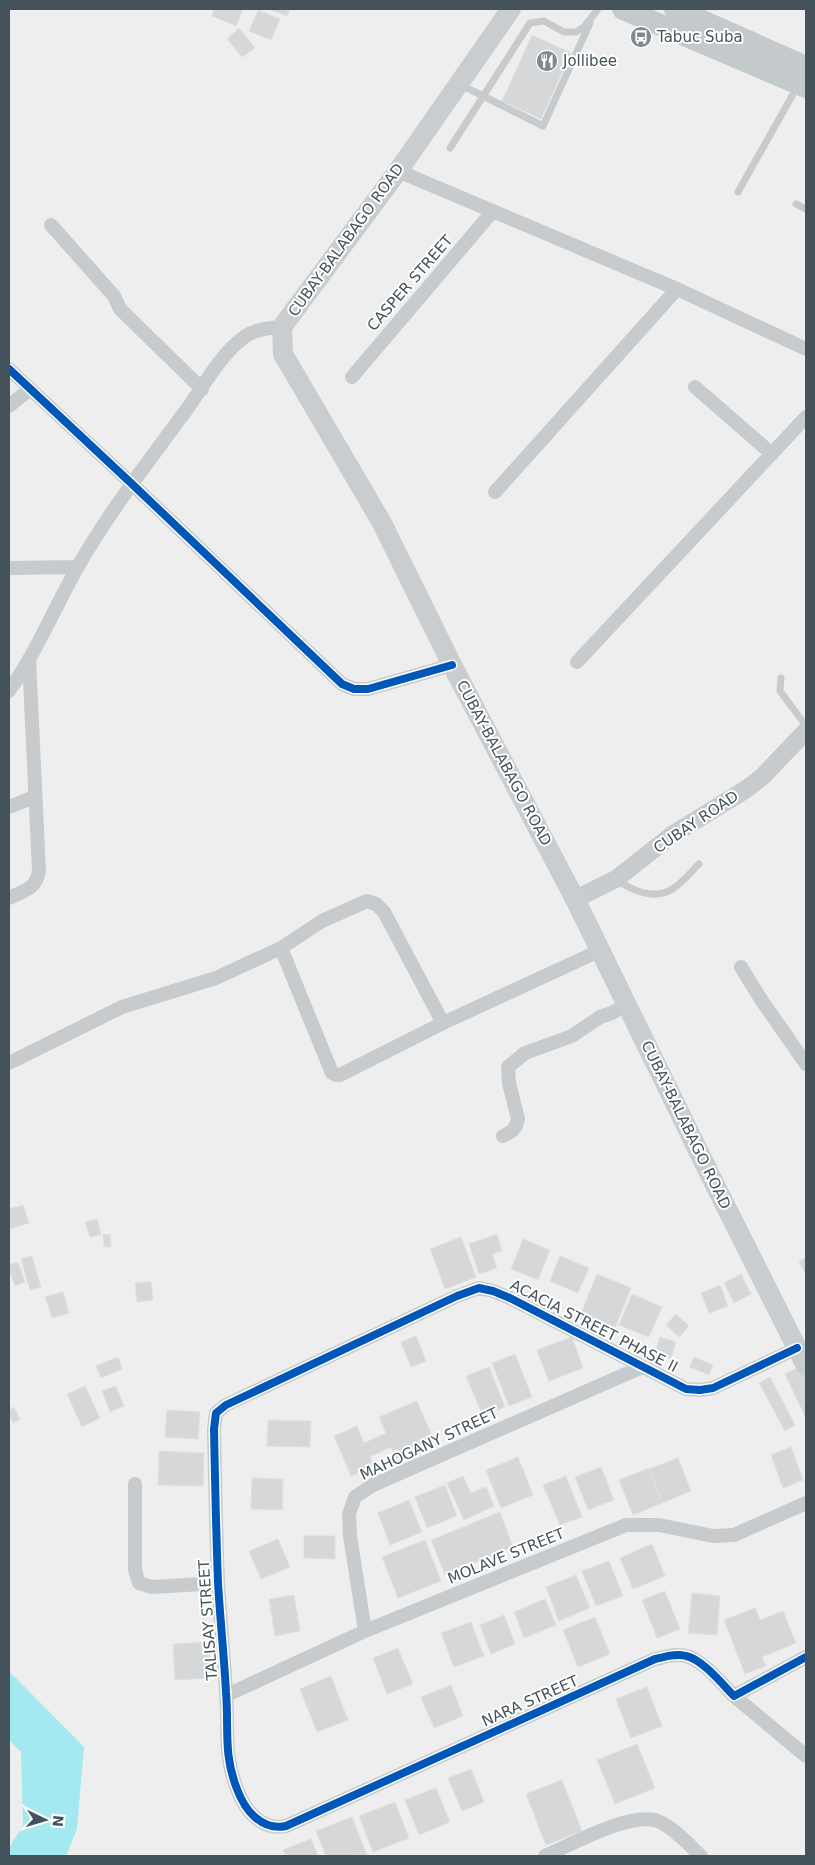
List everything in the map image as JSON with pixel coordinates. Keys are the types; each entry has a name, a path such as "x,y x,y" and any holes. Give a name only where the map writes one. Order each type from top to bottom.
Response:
{"main road":[{"name":"CUBAY-BALABAGO ROAD","path":"511,9 398,170 282,327 283,354 382,523 452,665 575,899 719,1194 802,1357"},
{"path":"623,9 804,79"},
{"path":"675,9 705,15 804,79"}],"street":[{"path":"398,170 677,289 806,349"},
{"name":"CASPER STREET","path":"352,376 493,211"},
{"path":"51,225 114,296 120,309 202,389"},
{"path":"495,492 677,289"},
{"path":"9,691 29,659 78,567 132,484 228,352 244,336 262,329 282,327"},
{"path":"9,369 342,684 354,689 368,689 452,665"},
{"path":"695,387 772,454"},
{"path":"9,406 30,389"},
{"path":"577,662 806,417"},
{"path":"9,568 78,567"},
{"path":"9,898 30,888 37,881 39,871 34,797 29,659"},
{"name":"CUBAY ROAD","path":"575,899 616,879 672,835 748,788 763,776 806,731"},
{"path":"9,807 34,797"},
{"path":"9,1063 122,1007 216,978 281,948 331,917 367,901 376,904 390,921 443,1023"},
{"path":"281,948 332,1073 336,1076 443,1023 599,951"},
{"path":"741,967 806,1064"},
{"path":"503,1136 512,1132 518,1119 509,1082 508,1067 525,1053 572,1036 594,1020 612,1013 627,1004"},
{"name":"ACACIA STREET PHASE II","path":"216,1413 244,1397 457,1296 479,1288 510,1298 686,1389 700,1390 713,1388 802,1357"},
{"name":"MAHOGANY STREET","path":"365,1631 350,1536 349,1514 355,1497 373,1485 642,1367"},
{"name":"TALISAY STREET","path":"216,1413 214,1430 218,1583 227,1695 226,1744 230,1768 237,1791 255,1819"},
{"path":"135,1484 135,1570 139,1583 152,1587 218,1583"},
{"name":"MOLAVE STREET","path":"227,1695 365,1631 626,1525 659,1525 713,1536 734,1535 806,1503"},
{"name":"NARA STREET","path":"255,1819 276,1828 286,1826 655,1659 674,1655 688,1656 702,1664 734,1696 806,1756"},
{"path":"734,1696 806,1657"},
{"path":"545,1856 622,1823 642,1818 659,1821 701,1856"}],"lane":[{"path":"450,148 530,23 544,21 564,32 576,32 584,27 598,9"},
{"path":"459,84 544,126 591,19"},
{"path":"738,192 804,79"},
{"path":"796,204 806,209"},
{"path":"781,678 780,691 806,726"},
{"path":"616,879 641,893 664,893 674,888 699,864"}],"water":[{"path":"9,1671 84,1747 77,1829 66,1856 9,1856 9,1848 23,1825 21,1752 9,1740"}],"building":[{"path":"214,9 243,9 236,26 212,16"},
{"path":"268,9 290,9 287,16"},
{"path":"258,10 280,19 271,40 249,31"},
{"path":"239,28 255,48 242,57 227,39"},
{"path":"532,35 571,53 541,119 502,101"},
{"path":"23,1205 29,1223 10,1229 9,1209"},
{"path":"97,1219 101,1235 90,1237 85,1222"},
{"path":"110,1234 111,1247 104,1247 103,1235"},
{"path":"497,1234 502,1251 492,1254 497,1268 479,1274 469,1244"},
{"path":"461,1237 476,1277 445,1289 430,1249"},
{"path":"523,1239 550,1250 538,1280 511,1269"},
{"path":"32,1256 41,1287 30,1290 21,1259"},
{"path":"560,1256 589,1268 578,1293 550,1281"},
{"path":"806,1257 806,1275 799,1262"},
{"path":"18,1262 25,1282 15,1286 9,1265"},
{"path":"597,1274 631,1288 614,1330 580,1316"},
{"path":"741,1274 751,1294 734,1303 724,1283"},
{"path":"151,1282 153,1300 137,1302 135,1283"},
{"path":"720,1285 728,1306 709,1313 701,1293"},
{"path":"63,1292 69,1313 52,1318 45,1297"},
{"path":"632,1294 662,1307 649,1337 619,1325"},
{"path":"676,1314 689,1326 679,1337 666,1325"},
{"path":"416,1336 426,1361 411,1367 401,1342"},
{"path":"572,1337 583,1368 549,1381 537,1350"},
{"path":"660,1337 676,1342 671,1359 655,1353"},
{"path":"515,1354 532,1397 509,1406 492,1363"},
{"path":"118,1357 122,1369 101,1378 96,1366"},
{"path":"694,1357 713,1365 709,1375 690,1367"},
{"path":"801,1366 806,1377 806,1418 785,1374"},
{"path":"489,1367 505,1407 483,1416 466,1376"},
{"path":"770,1377 795,1425 785,1431 759,1383"},
{"path":"85,1386 100,1418 82,1427 67,1394"},
{"path":"116,1386 124,1406 110,1412 102,1391"},
{"path":"417,1401 435,1443 396,1459 391,1447 370,1457 374,1466 351,1476 334,1436 357,1426 364,1443 386,1433 379,1417"},
{"path":"14,1407 20,1419 13,1423 9,1410"},
{"path":"167,1410 200,1412 198,1439 165,1437"},
{"path":"268,1420 311,1421 310,1447 267,1446"},
{"path":"791,1447 803,1480 783,1488 771,1455"},
{"path":"159,1451 204,1453 203,1486 158,1485"},
{"path":"518,1457 533,1495 501,1508 486,1470"},
{"path":"678,1458 691,1491 662,1503 649,1469"},
{"path":"601,1467 614,1500 588,1510 575,1477"},
{"path":"649,1468 662,1503 633,1515 619,1480"},
{"path":"463,1476 471,1493 486,1487 494,1506 464,1520 447,1483"},
{"path":"566,1476 582,1517 560,1525 543,1485"},
{"path":"252,1478 283,1479 282,1510 251,1509"},
{"path":"445,1485 457,1516 427,1528 415,1497"},
{"path":"409,1500 422,1532 390,1545 378,1513"},
{"path":"500,1512 513,1547 445,1575 431,1540"},
{"path":"304,1536 335,1536 335,1559 304,1558"},
{"path":"278,1539 290,1567 261,1579 249,1551"},
{"path":"425,1540 441,1581 398,1598 382,1557"},
{"path":"652,1544 665,1576 633,1589 620,1558"},
{"path":"609,1561 623,1596 596,1606 582,1571"},
{"path":"576,1575 590,1608 559,1621 546,1587"},
{"path":"665,1591 680,1629 657,1638 642,1600"},
{"path":"692,1593 720,1596 717,1635 688,1633"},
{"path":"294,1595 300,1631 275,1636 269,1599"},
{"path":"545,1599 556,1625 524,1638 514,1612"},
{"path":"755,1608 760,1620 783,1611 796,1643 762,1657 766,1666 745,1674 724,1620"},
{"path":"504,1615 515,1644 491,1654 480,1625"},
{"path":"595,1617 610,1654 578,1667 563,1630"},
{"path":"471,1622 484,1656 454,1667 441,1633"},
{"path":"209,1642 211,1678 175,1680 173,1644"},
{"path":"398,1648 413,1684 387,1694 373,1658"},
{"path":"331,1676 348,1720 317,1732 300,1689"},
{"path":"451,1685 463,1716 434,1728 421,1697"},
{"path":"647,1687 662,1726 631,1738 616,1699"},
{"path":"637,1744 655,1788 615,1804 597,1760"},
{"path":"471,1769 484,1802 462,1811 448,1778"},
{"path":"562,1780 582,1831 546,1845 526,1794"},
{"path":"436,1788 450,1822 419,1835 405,1800"},
{"path":"395,1802 409,1838 373,1852 359,1816"},
{"path":"352,1817 367,1855 326,1856 316,1831"},
{"path":"311,1839 318,1856 286,1856 283,1850"}],"cycle path":[{"path":"9,369 342,684 354,689 368,689 452,665"},
{"path":"797,1348 713,1388 700,1390 686,1389 510,1298 479,1288 457,1296 226,1405 216,1413 214,1429 216,1525 227,1705 227,1740 230,1764 240,1797 250,1812 262,1822 277,1827 286,1826 655,1659 678,1655 692,1658 712,1673 734,1696 806,1657"}],"place":[{"name":"Tabuc Suba","path":"641,37"},
{"name":"Jollibee","path":"547,61"}]}
